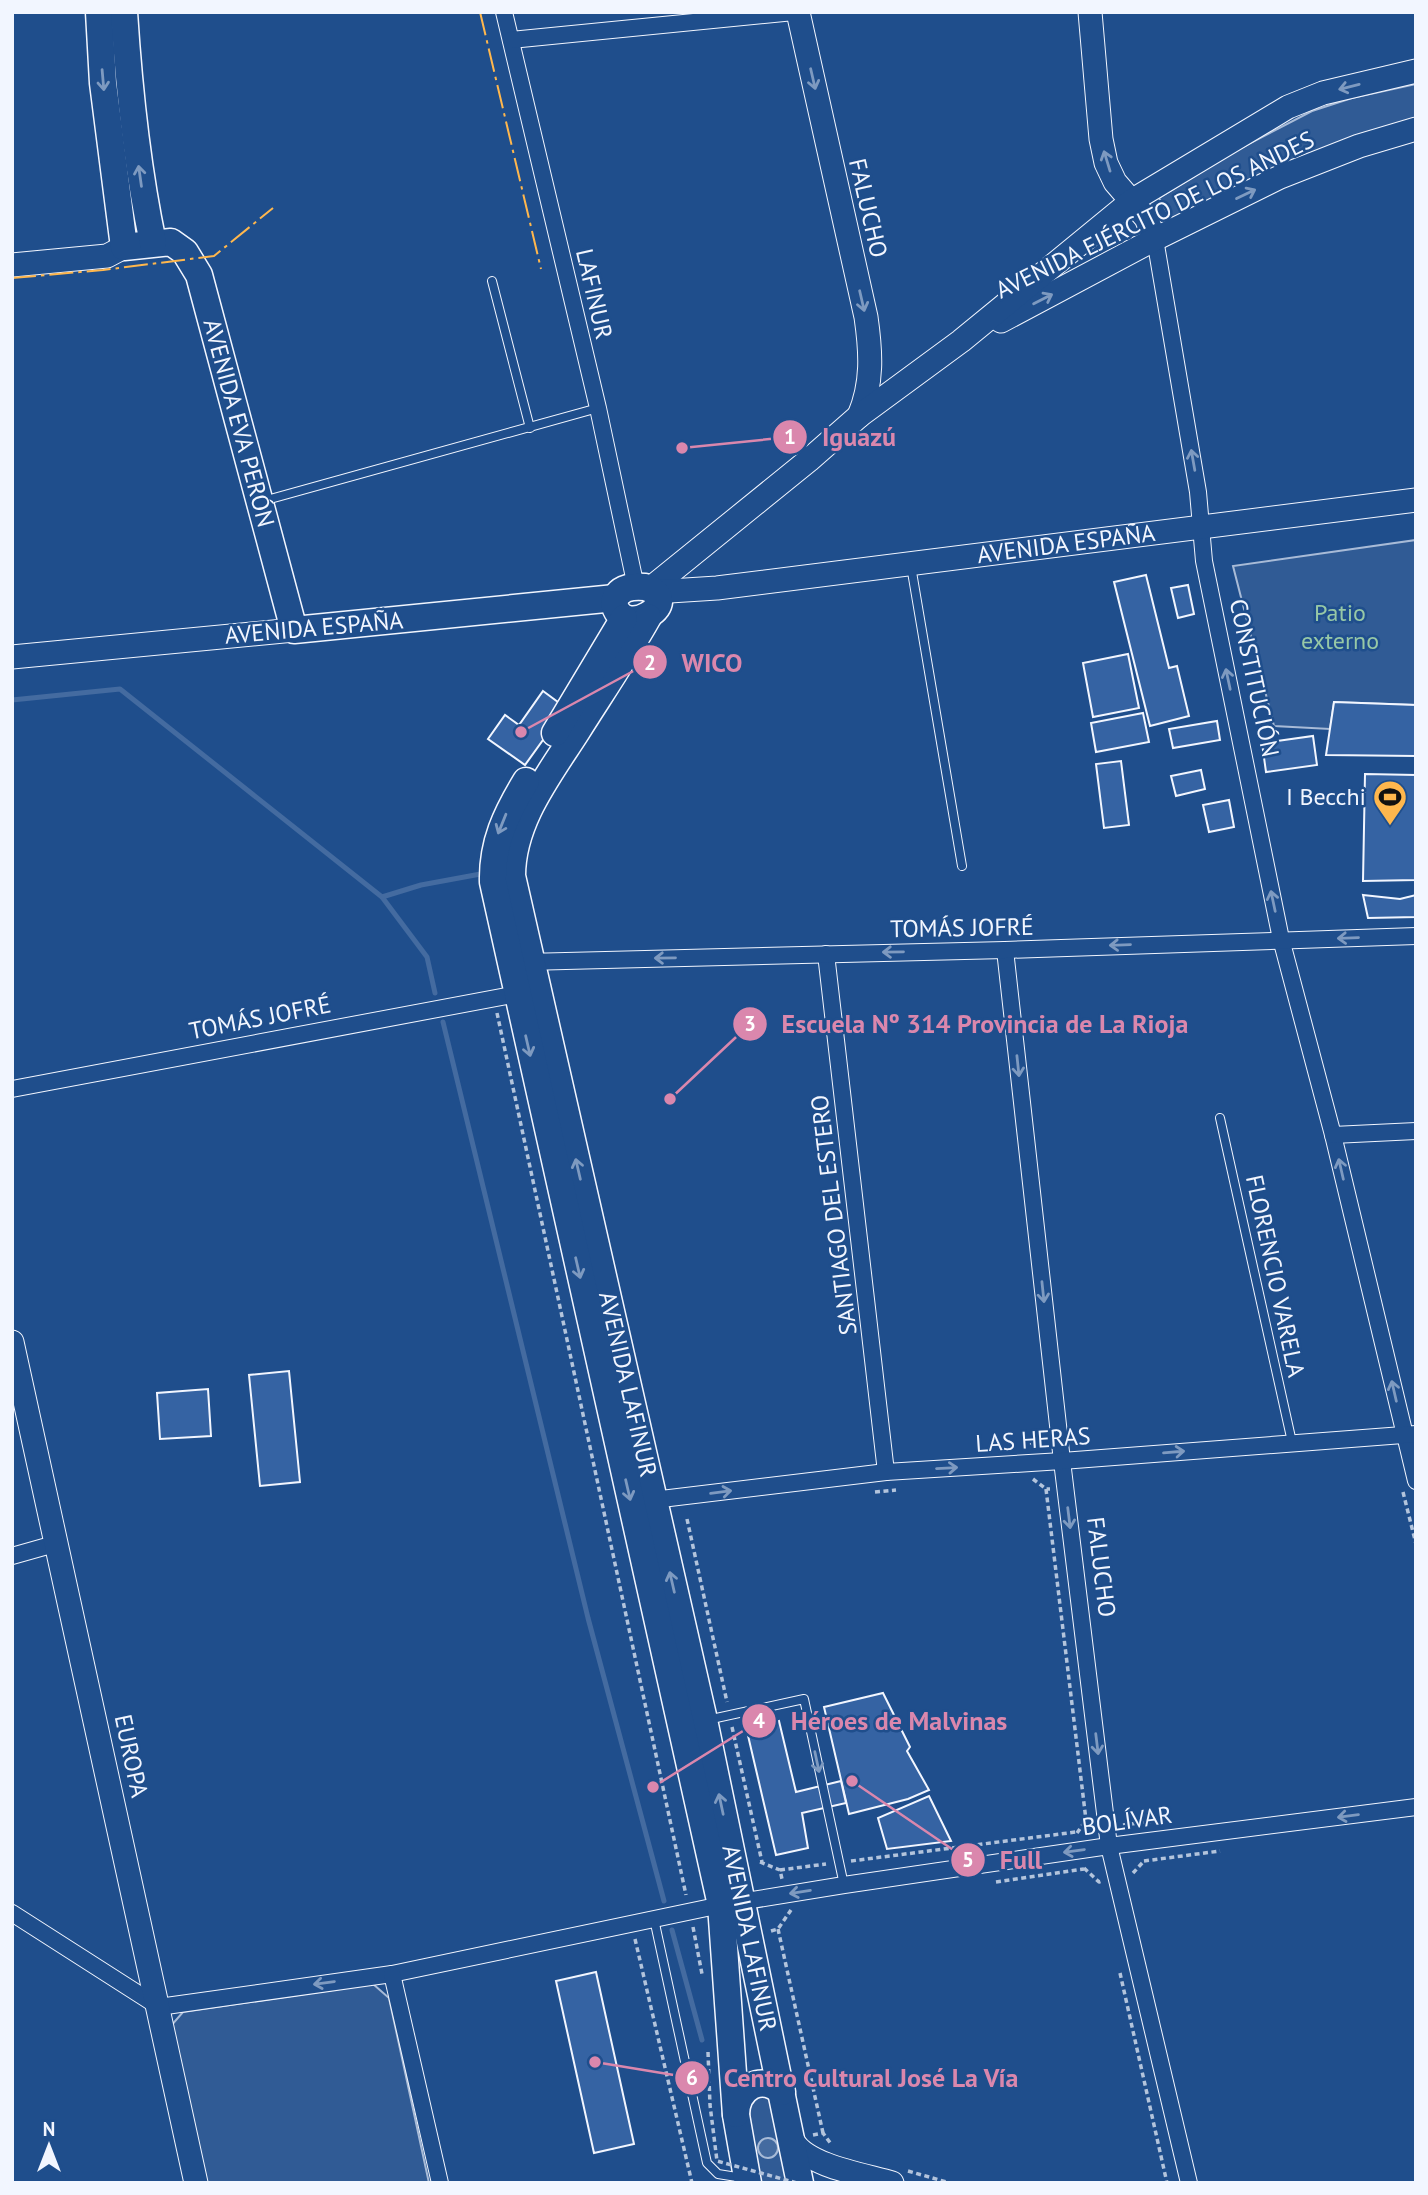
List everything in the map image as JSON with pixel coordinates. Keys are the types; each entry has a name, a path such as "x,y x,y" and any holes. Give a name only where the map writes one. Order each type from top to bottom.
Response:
{"main road":[{"path":"99,12 103,83 124,247"},
{"path":"124,12 134,137 143,200 153,243"},
{"name":"AVENIDA EVA PERÓN","path":"124,247 171,242 185,253 199,275 294,630"},
{"name":"AVENIDA ESPAÑA","path":"294,630 641,601"},
{"name":"AVENIDA LAFINUR","path":"641,601 532,801 518,835 512,876 521,962 704,1720 731,1903 740,2179"},
{"name":"AVENIDA LAFINUR","path":"521,962 505,995 731,1903 782,2092 799,2183"},
{"path":"736,2115 740,2097 751,2086 767,2083 782,2092"}],"street":[{"name":"LAFINUR","path":"504,12 641,601"},
{"path":"511,40 796,12"},
{"name":"FALUCHO","path":"796,12 866,317 870,383 859,416"},
{"name":"CONSTITUCIÓN","path":"1090,12 1101,139 1106,163 1115,181 1146,218 1155,239 1198,492 1204,561 1281,939 1410,1434 1408,1482"},
{"name":"AVENIDA EJÉRCITO DE LOS ANDES","path":"641,601 859,416 961,341 1133,200 1288,107 1323,93 1416,71"},
{"name":"AVENIDA EJÉRCITO DE LOS ANDES","path":"961,341 1155,239 1319,160 1416,129"},
{"path":"12,250 103,241 124,247"},
{"path":"12,265 107,256 124,247"},
{"name":"AVENIDA ESPAÑA","path":"641,601 717,588 1416,500"},
{"name":"AVENIDA ESPAÑA","path":"12,657 294,630"},
{"name":"TOMÁS JOFRÉ","path":"521,962 1416,936"},
{"name":"FALUCHO","path":"1005,950 1062,1461 1109,1846 1189,2183"},
{"name":"SANTIAGO DEL ESTERO","path":"826,954 887,1472"},
{"name":"TOMÁS JOFRÉ","path":"12,1089 505,995"},
{"path":"1333,1135 1416,1131"},
{"name":"EUROPA","path":"12,1342 196,2183"},
{"name":"LAS HERAS","path":"653,1500 887,1472 1410,1434"},
{"path":"12,1556 58,1543"},
{"name":"BOLÍVAR","path":"159,2007 392,1974 655,1925 690,1911 844,1885 1109,1846 1416,1807"},
{"path":"12,1913 159,2007"},
{"path":"392,1974 440,2183"},
{"path":"793,2141 811,2158 892,2183"}],"lane":[{"path":"492,281 530,428"},
{"path":"260,502 598,408"},
{"path":"911,563 962,866"},
{"name":"FLORENCIO VARELA","path":"1220,1118 1292,1442"},
{"path":"704,1720 804,1699 844,1885"},
{"path":"655,1925 707,2163 718,2174 740,2179"}],"path":[{"path":"505,995 704,1983"},
{"path":"1408,1482 1416,1544"},
{"path":"1046,1489 1086,1820"},
{"path":"687,1519 762,1862"},
{"path":"780,1870 1076,1832"},
{"path":"655,1925 634,1936 692,2183"},
{"path":"778,1929 822,2133"},
{"path":"1120,1973 1167,2183"},
{"path":"708,2052 710,2105 717,2161 799,2183"},
{"path":"724,2151 740,2179"}],"shaded area":[{"path":"1416,84 1416,118 1174,224 1159,198 1237,150 1312,111 1352,98"},
{"name":"Patio externo","path":"1416,540 1416,705 1334,702 1330,729 1274,726 1233,566"},
{"path":"373,1984 389,1998 429,2183 206,2183 170,2027 183,2012"},
{"path":"759,2095 769,2098 791,2183 758,2183 747,2104"},
{"path":"768,2138 775,2141 778,2148 775,2155 768,2158 761,2155 758,2148 761,2141"}],"building":[{"path":"1146,575 1169,668 1177,666 1189,716 1150,726 1114,582"},
{"path":"1188,585 1194,614 1178,618 1171,588"},
{"path":"1128,654 1139,708 1093,717 1083,663"},
{"path":"543,691 566,708 525,765 488,739 505,715 519,725"},
{"path":"1334,702 1416,705 1416,756 1326,755"},
{"path":"1143,713 1149,742 1096,752 1091,723"},
{"path":"1217,721 1220,740 1173,748 1169,729"},
{"path":"1313,736 1317,765 1266,772 1262,743"},
{"path":"1121,761 1129,825 1104,828 1096,764"},
{"path":"1201,770 1205,789 1176,796 1171,776"},
{"name":"I Becchi","path":"1365,774 1416,775 1416,880 1363,881"},
{"path":"1229,800 1234,827 1209,832 1203,805"},
{"path":"1363,895 1400,899 1416,895 1416,917 1368,918"},
{"path":"289,1371 300,1482 260,1486 249,1375"},
{"path":"208,1389 211,1436 160,1439 157,1393"},
{"path":"883,1693 910,1747 907,1751 929,1790 908,1799 849,1814 824,1707"},
{"path":"779,1721 796,1792 841,1781 846,1803 802,1813 808,1848 776,1855 746,1727"},
{"path":"929,1796 951,1841 887,1849 878,1818"},
{"path":"596,1972 634,2144 594,2153 556,1981"}],"waterway":[{"path":"12,700 120,689 382,897 427,957 435,993"},
{"path":"382,897 421,885 486,873"},
{"path":"443,1022 588,1618 664,1901"},
{"path":"672,1930 702,2040"}],"power":[{"path":"480,12 541,269"},
{"path":"12,278 214,256 273,208"}],"place":[{"name":"Iguazú","path":"682,448"},
{"name":"WICO","path":"521,732"},
{"name":"I Becchi","path":"1390,827"},
{"name":"Escuela Nº 314 Provincia de La Rioja","path":"670,1099"},
{"name":"Full","path":"852,1781"},
{"name":"Héroes de Malvinas","path":"653,1787"},
{"name":"Centro Cultural José La Vía","path":"595,2062"}]}
